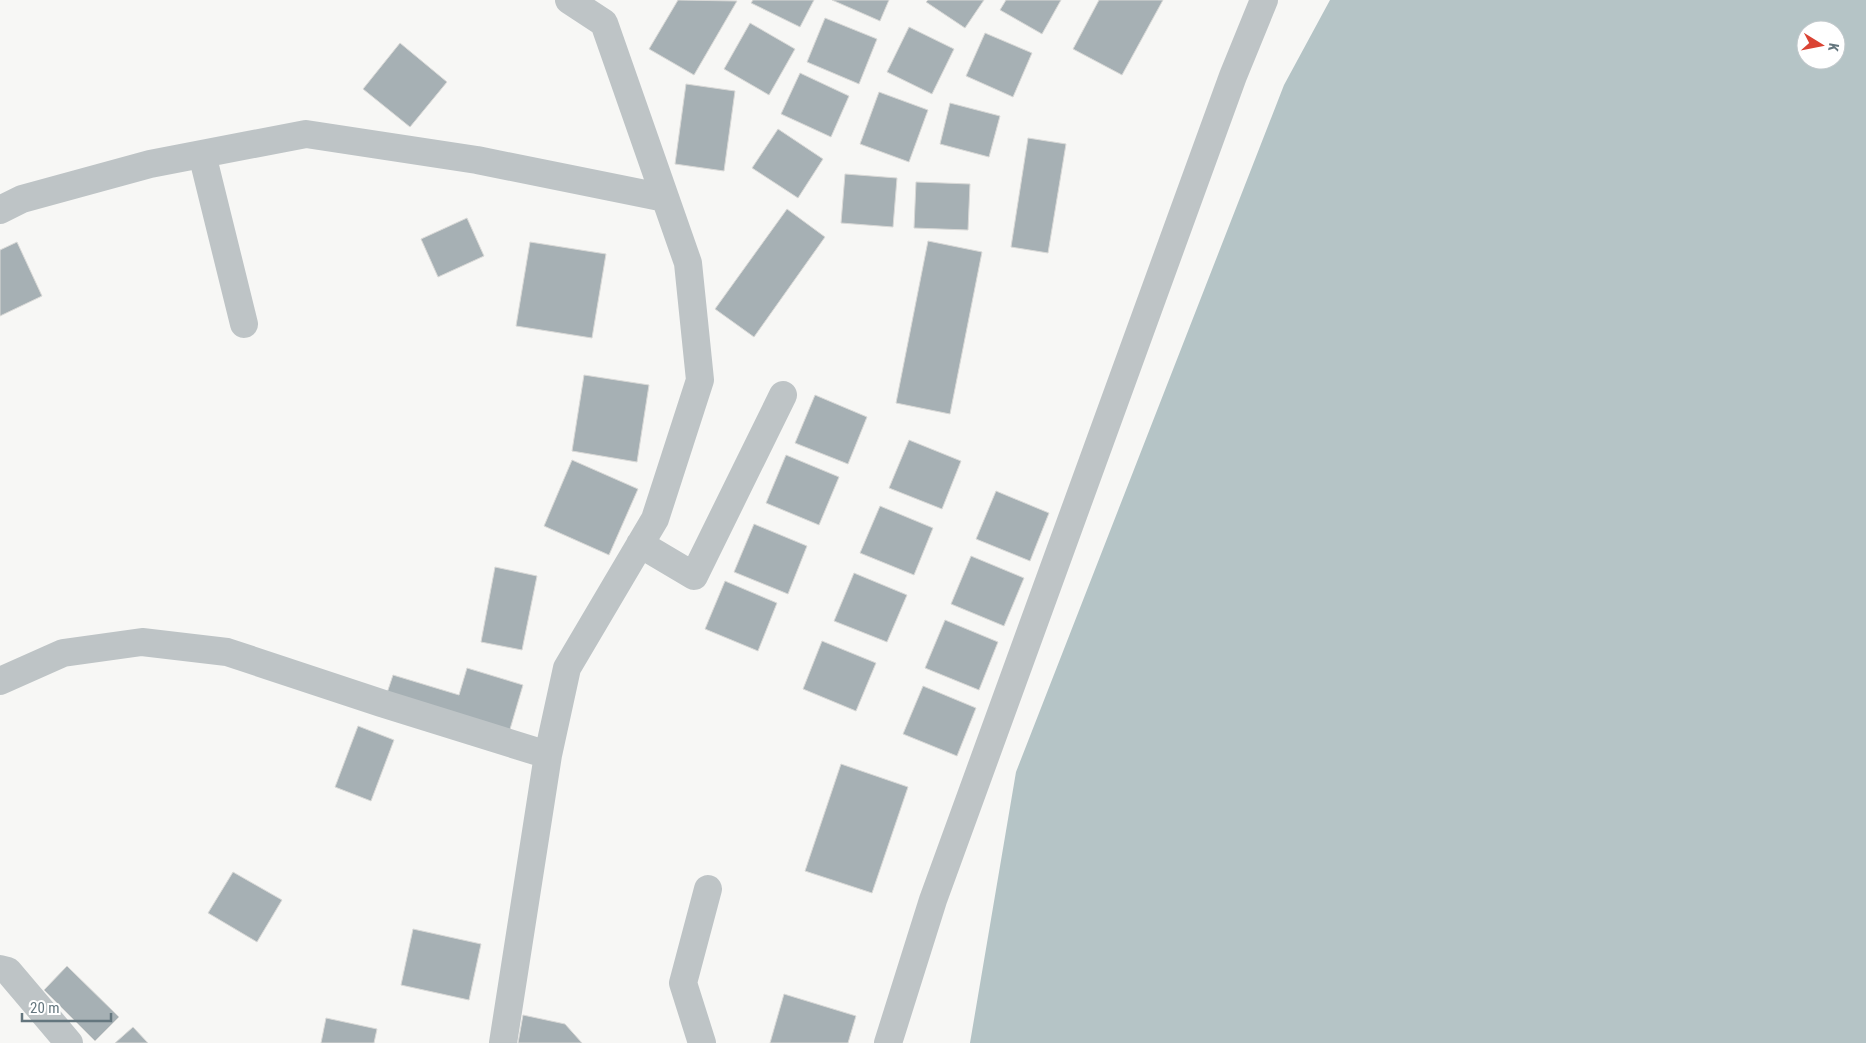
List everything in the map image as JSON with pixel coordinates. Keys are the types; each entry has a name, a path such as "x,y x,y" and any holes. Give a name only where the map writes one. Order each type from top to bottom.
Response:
{"street":[{"path":"503,1043 548,754 567,668 655,519 700,380 688,263 604,23 569,0"},
{"path":"888,1043 936,890 1233,76 1264,0"},
{"path":"0,210 22,199 150,164 306,134 477,160 665,198"},
{"path":"202,154 244,324"},
{"path":"640,544 694,576 783,394"},
{"path":"0,681 64,653 132,643 142,642 226,652 381,703 548,754"},
{"path":"702,1043 683,983 708,889"},
{"path":"0,969 8,971 69,1043"}],"shaded area":[{"path":"1330,0 1866,0 1866,1043 970,1043 1016,772 1284,85"}],"building":[{"path":"678,0 737,1 694,75 649,49"},
{"path":"753,0 814,0 800,27 751,3"},
{"path":"832,0 889,0 880,21"},
{"path":"928,0 984,0 965,28 926,2"},
{"path":"1006,0 1061,0 1042,34 1000,10"},
{"path":"1099,0 1163,0 1122,75 1073,49"},
{"path":"825,18 877,39 859,84 807,62"},
{"path":"750,23 795,49 769,95 724,69"},
{"path":"909,27 954,49 932,94 887,72"},
{"path":"985,33 1032,53 1013,97 966,76"},
{"path":"400,43 447,82 410,127 363,89"},
{"path":"800,73 849,96 831,137 781,114"},
{"path":"686,84 735,91 724,171 675,164"},
{"path":"879,92 928,110 909,162 860,144"},
{"path":"950,103 1000,116 989,157 940,144"},
{"path":"778,129 823,159 798,198 752,168"},
{"path":"1028,138 1066,144 1048,253 1011,247"},
{"path":"845,174 897,178 893,227 841,223"},
{"path":"916,182 970,184 968,230 914,228"},
{"path":"787,209 825,237 754,337 715,309"},
{"path":"467,218 484,256 438,277 421,239"},
{"path":"928,241 982,252 950,414 896,403"},
{"path":"17,242 42,296 0,316 0,250"},
{"path":"530,242 606,254 592,338 516,326"},
{"path":"584,375 649,385 637,462 572,451"},
{"path":"815,395 867,417 848,464 795,443"},
{"path":"909,440 961,461 942,509 889,488"},
{"path":"786,455 839,477 819,525 766,503"},
{"path":"572,460 638,489 609,555 544,526"},
{"path":"996,491 1049,513 1030,561 976,539"},
{"path":"880,506 933,528 914,575 860,553"},
{"path":"754,524 807,546 788,594 734,572"},
{"path":"971,556 1024,578 1004,626 951,604"},
{"path":"495,567 537,576 522,650 481,642"},
{"path":"854,573 907,595 887,642 834,621"},
{"path":"725,581 777,603 758,651 705,629"},
{"path":"945,620 998,642 979,690 925,668"},
{"path":"822,641 876,663 856,711 803,689"},
{"path":"467,668 523,685 508,736 385,699 393,675 459,695"},
{"path":"923,686 976,708 957,756 903,734"},
{"path":"358,726 394,740 371,801 335,787"},
{"path":"841,764 908,787 872,893 805,871"},
{"path":"233,872 282,900 257,942 208,913"},
{"path":"413,929 481,944 469,1000 401,985"},
{"path":"67,966 119,1017 95,1041 44,990"},
{"path":"784,994 856,1016 848,1043 770,1043"},
{"path":"523,1015 565,1024 582,1043 518,1043"},
{"path":"326,1018 377,1029 374,1043 321,1043"},
{"path":"133,1027 148,1043 115,1043"}]}
